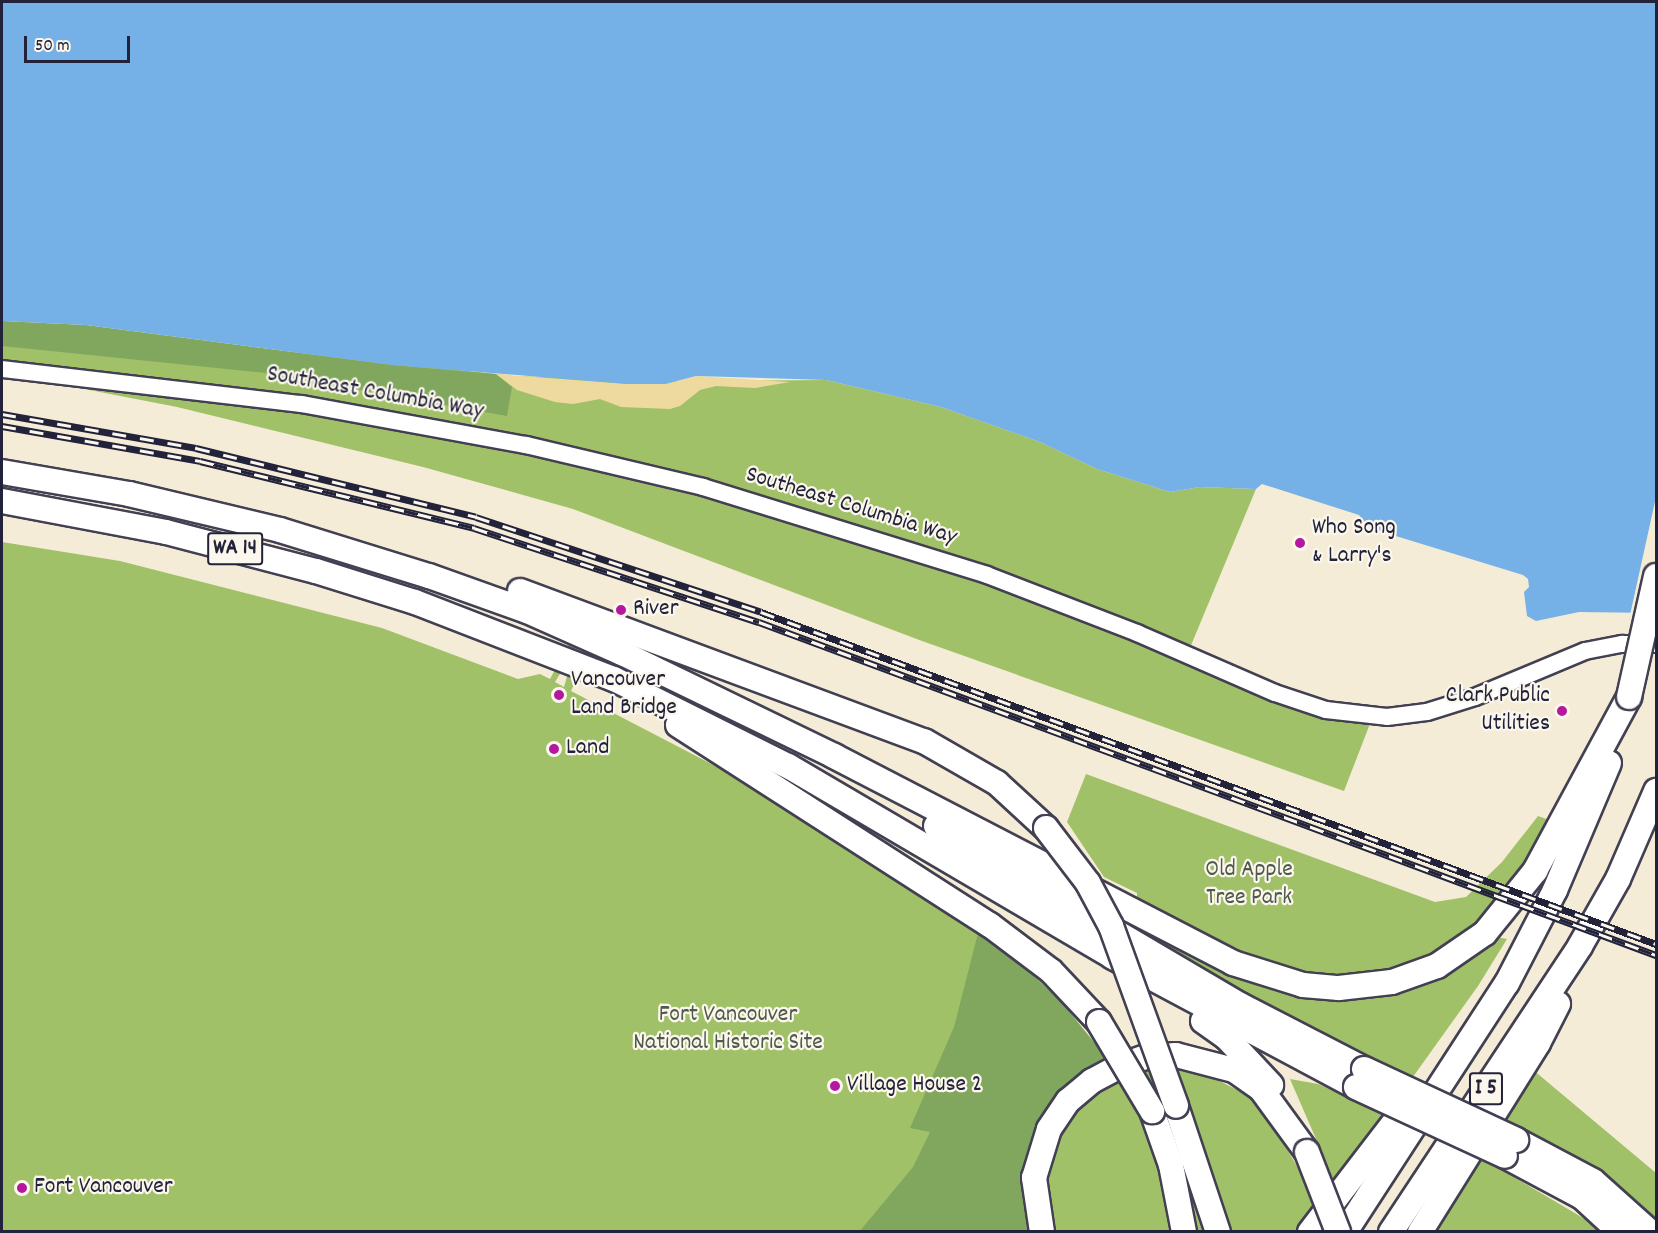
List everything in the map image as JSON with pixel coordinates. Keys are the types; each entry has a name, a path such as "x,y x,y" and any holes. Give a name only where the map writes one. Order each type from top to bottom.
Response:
{"highway":[{"name":"WA 14","path":"2,472 139,496 280,530"},
{"name":"WA 14","path":"2,501 125,523 296,565 415,602 569,662"},
{"path":"280,530 429,576 527,611 613,648 1233,963 1284,981 1339,988 1392,982 1430,969 1463,951 1496,922 1539,864 1629,697"},
{"path":"280,530 334,534 384,545 883,723 943,749 979,770 1046,828 1076,865 1111,926 1176,1106 1218,1232"},
{"name":"I 5","path":"1345,1232 1507,983 1576,843 1606,771 1629,697 1656,576"},
{"path":"569,662 651,696 770,756 1113,957 1360,1078 1510,1148 1593,1181 1650,1232"},
{"path":"569,662 694,734 990,925 1051,971 1099,1022 1152,1111 1171,1165 1184,1232"},
{"path":"763,723 1360,1078"},
{"name":"I 5","path":"1392,1232 1580,946 1618,879 1656,791"},
{"path":"1420,1232 1542,1036 1580,946"},
{"path":"1113,957 1226,1037 1254,1065 1279,1097 1308,1152 1338,1232"},
{"path":"1310,1232 1507,983"},
{"path":"1042,1232 1034,1178 1049,1129 1068,1101 1092,1081 1118,1066 1146,1058 1176,1055 1234,1070 1261,1089 1308,1152"},
{"path":"1510,1148 1582,1197 1620,1232"}],"street":[{"name":"Southeast Columbia Way","path":"2,369 313,405 514,442 703,487 987,574 1137,633 1275,693 1326,710 1387,717 1427,712 1475,697 1586,651 1622,644 1656,644"}],"green space":[{"path":"2,321 514,376 684,381 826,380 941,407 1040,442 1097,469 1170,492 1200,487 1256,489 1187,655 1275,693 1373,716 1344,791 922,641 573,509 423,467 177,407 2,373"},
{"path":"2,321 86,325 392,365 496,374 512,387 507,416 267,373 2,346"},
{"name":"Fort Vancouver National Historic Site","path":"2,542 120,561 382,628 518,679 540,674 550,679 570,642 577,646 555,682 564,687 568,673 589,642 622,623 641,623 657,631 600,644 586,658 571,691 750,784 978,933 975,952 1036,1099 1013,1231 2,1231"},
{"name":"Old Apple Tree Park","path":"1086,774 1435,902 1466,897 1502,862 1538,816 1549,820 1530,857 1495,907 1458,941 1424,960 1389,973 1318,978 1242,954 1137,900 1137,893 1104,877 1067,822"},
{"path":"1119,912 1282,988 1434,978 1468,960 1496,937 1507,939 1478,986 1385,1116 1296,1231 1230,1231 1219,1200 1208,1231 1194,1231 1162,1108 1152,1086 1132,1093 1166,1189 1173,1231 1054,1231 1048,1218 1048,1182 1053,1146 1063,1126 1075,1107 1109,1084 1143,1070 1174,1067 1200,1071 1247,1095 1265,1112 1301,1173 1326,1162 1290,1079 1318,1084 1365,1104 1325,1038 1125,924"},
{"path":"978,933 1019,961 1064,1005 1110,1062 1040,1120 1025,1174 1030,1231 859,1232 913,1167 930,1132 910,1128 954,1027"},
{"path":"1532,1069 1656,1173 1656,1222 1612,1181 1562,1151 1490,1163 1605,1231 1435,1232"}],"sand":[{"path":"496,374 628,384 665,384 696,376 790,382 755,388 716,386 700,390 680,406 670,409 621,407 600,399 573,404 555,402 517,390"}],"water":[{"path":"2,2 1656,2 1656,613 1579,612 1536,621 1527,616 1524,592 1529,587 1528,579 1523,575 1386,533 1368,526 1359,515 1262,484 1256,489 1200,487 1170,492 1097,469 1040,442 941,407 826,380 696,376 665,384 628,384 392,365 86,325 2,321"}],"pier":[{"path":"1656,497 1656,616 1630,615"}],"railway":[{"path":"2,414 196,448 476,517 761,612 1656,944"},
{"path":"2,426 200,461 474,528 759,622 1656,955"}],"place":[{"name":"Who Song & Larry's","path":"1300,543"},
{"name":"River","path":"621,610"},
{"name":"Vancouver Land Bridge","path":"559,695"},
{"name":"Clark Public Utilities","path":"1562,711"},
{"name":"Land","path":"554,749"},
{"name":"Village House 2","path":"835,1086"},
{"name":"Fort Vancouver","path":"22,1188"}]}
